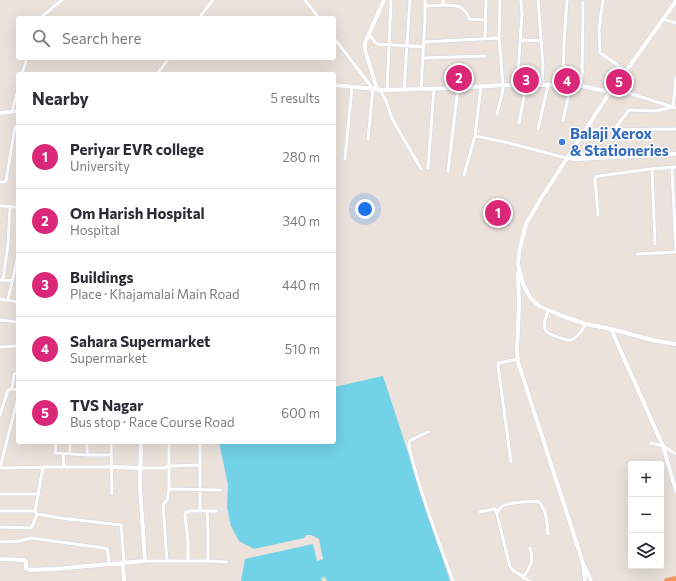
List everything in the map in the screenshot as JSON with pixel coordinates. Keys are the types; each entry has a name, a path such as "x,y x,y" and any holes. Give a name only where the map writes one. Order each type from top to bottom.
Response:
{"highway":[{"path":"667,581 676,578"}],"street":[{"path":"42,16 62,0"},
{"path":"201,16 213,0"},
{"path":"305,0 317,16"},
{"path":"368,139 377,89 365,50 365,43 384,0"},
{"path":"404,89 410,0"},
{"path":"421,89 425,0"},
{"path":"443,0 443,5"},
{"path":"485,39 486,0"},
{"path":"497,114 503,90 499,38 500,0"},
{"path":"517,86 521,40 521,0"},
{"path":"538,0 542,86"},
{"path":"563,84 567,0"},
{"path":"603,0 599,29 600,53 626,71"},
{"path":"387,90 391,1"},
{"path":"591,581 583,563 518,359 519,252 526,224 566,158 611,90 676,1"},
{"path":"582,86 583,2"},
{"path":"425,6 443,5 461,7 465,10 469,19 485,20"},
{"path":"663,19 676,23"},
{"path":"368,34 377,44 389,46 424,47"},
{"path":"424,42 499,38"},
{"path":"336,40 386,101 394,122 421,169"},
{"path":"521,40 541,41"},
{"path":"423,58 485,56"},
{"path":"22,72 26,60"},
{"path":"158,72 168,60"},
{"path":"674,108 676,78"},
{"path":"336,85 387,90 503,85 542,86 563,84 611,90 674,108"},
{"path":"538,128 548,85"},
{"path":"563,120 571,85"},
{"path":"464,175 475,136 481,86"},
{"path":"519,123 526,86"},
{"path":"345,159 352,87"},
{"path":"448,171 458,88"},
{"path":"428,168 434,89"},
{"path":"12,111 16,97"},
{"path":"656,111 659,103"},
{"path":"614,130 629,110 656,111 674,108"},
{"path":"0,113 16,111"},
{"path":"0,182 6,181 14,127 16,126"},
{"path":"584,130 676,129"},
{"path":"475,136 577,160 676,154"},
{"path":"575,145 580,154 595,158"},
{"path":"598,215 596,177 674,167 676,251 637,254"},
{"path":"652,169 655,244"},
{"path":"0,206 16,207"},
{"path":"10,206 8,244 1,280 13,281"},
{"path":"518,264 523,284 530,297 539,306 548,311 586,324 652,340 676,344"},
{"path":"8,300 16,265"},
{"path":"0,299 16,302"},
{"path":"548,311 544,323 545,330 550,335 571,340 586,324"},
{"path":"0,320 16,322"},
{"path":"611,329 663,446 676,491"},
{"path":"0,347 16,346"},
{"path":"511,462 498,366 499,363 518,359"},
{"path":"12,390 14,374 16,374"},
{"path":"0,415 7,391 9,389 16,390"},
{"path":"16,405 0,468 164,468 169,466 200,465"},
{"path":"428,432 411,440 409,442 409,447 414,468 453,581"},
{"path":"651,443 663,446 676,454"},
{"path":"56,444 55,453 110,455"},
{"path":"70,444 70,454"},
{"path":"87,444 87,455"},
{"path":"111,444 112,494"},
{"path":"141,444 140,486 144,561"},
{"path":"167,561 163,505 167,500 169,489 169,444"},
{"path":"200,444 200,511"},
{"path":"64,454 64,467"},
{"path":"0,527 32,527 36,513 43,467"},
{"path":"169,489 221,490"},
{"path":"0,494 39,494"},
{"path":"497,513 504,505 538,502 543,508 546,516 548,534"},
{"path":"480,512 494,509 496,510 509,565 512,569 530,581"},
{"path":"0,511 36,513 60,518 121,525 124,581"},
{"path":"206,511 208,529 208,561"},
{"path":"188,560 186,512 217,511"},
{"path":"0,542 18,541 31,538 104,548 108,550 109,564"},
{"path":"524,578 532,564 530,548"},
{"path":"0,559 23,560 26,562 26,568 30,570 144,561 188,560 227,562"},
{"path":"583,563 584,581"}],"water":[{"path":"383,376 450,581 327,581 325,577 321,578 322,581 241,581 245,559 313,544 317,561 323,559 319,539 311,535 306,535 304,538 254,549 239,541 231,526 227,507 228,485 219,444 336,444 336,387"}],"place":[{"name":"Om Harish Hospital","path":"459,78"},
{"name":"Buildings","path":"526,80"},
{"name":"Sahara Supermarket","path":"567,81"},
{"name":"TVS Nagar","path":"619,82"},
{"name":"Balaji Xerox & Stationeries","path":"562,142"},
{"name":"Periyar EVR college","path":"498,213"}]}
